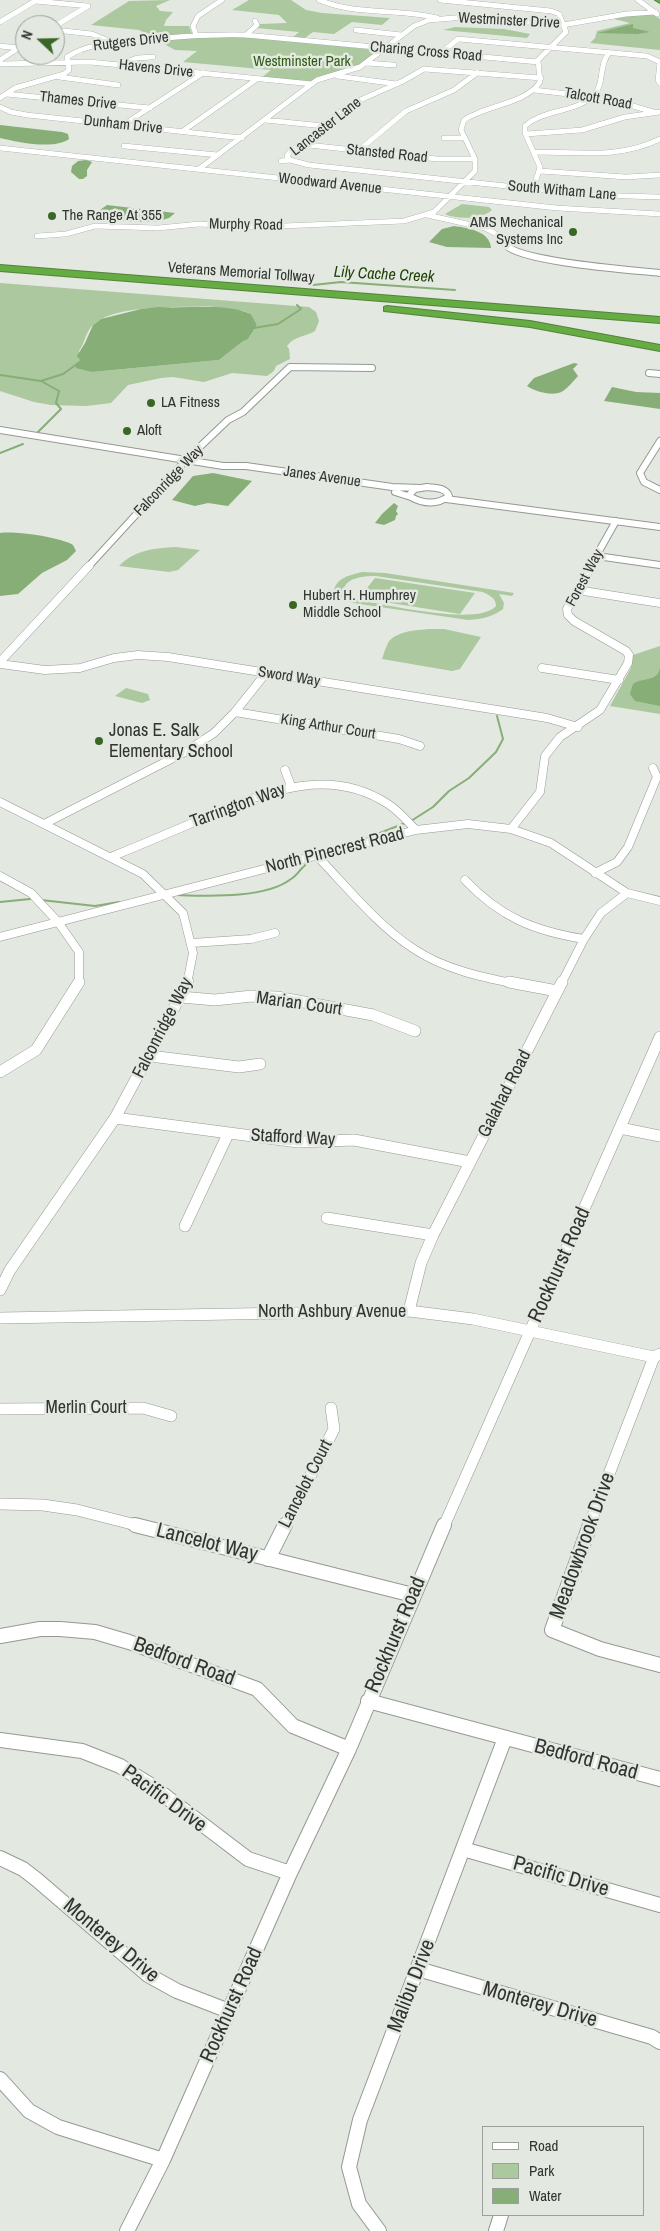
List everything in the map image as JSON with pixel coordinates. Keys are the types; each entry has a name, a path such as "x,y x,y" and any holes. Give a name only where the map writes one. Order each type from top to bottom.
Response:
{"highway":[{"name":"Veterans Memorial Tollway","path":"0,268 660,320"},
{"name":"Veterans Memorial Tollway","path":"0,275 660,326"},
{"path":"204,291 343,305"},
{"path":"317,292 660,315"},
{"path":"382,309 530,324 660,348"}],"street":[{"path":"196,35 193,26 195,20 222,0"},
{"path":"319,0 340,7 414,12 440,19"},
{"path":"440,0 551,11 559,14 566,31 565,35 538,62 541,78 534,90 468,117 462,124 461,130 475,159 474,171 465,182"},
{"path":"638,0 660,16"},
{"path":"0,22 35,1 88,6 65,20"},
{"name":"Westminster Drive","path":"200,168 312,84 331,75 358,68 418,24 440,19 473,18 563,25 622,15 655,12"},
{"path":"246,36 257,25 255,21"},
{"path":"356,30 402,35"},
{"path":"65,31 92,34 115,43"},
{"name":"Charing Cross Road","path":"196,35 246,36 538,62"},
{"name":"Rutgers Drive","path":"59,77 68,71 67,57 78,50 115,43 196,35"},
{"path":"441,53 458,39 647,56 660,62 658,80 660,83"},
{"path":"0,46 15,48"},
{"path":"0,60 15,50"},
{"path":"528,188 536,180 540,171 540,163 524,126 531,121 578,105 593,96 600,86 602,60 609,53"},
{"path":"121,65 137,58 153,56"},
{"name":"Havens Drive","path":"0,64 68,63 121,65 312,84"},
{"path":"366,63 394,65"},
{"name":"Lancaster Lane","path":"290,160 287,156 300,144 360,99 398,84 424,69 541,78"},
{"path":"123,125 203,73"},
{"path":"358,151 406,112 454,90 477,73"},
{"path":"331,75 398,84"},
{"path":"0,98 22,86 59,77 118,85"},
{"path":"183,132 257,78"},
{"name":"Talcott Road","path":"534,90 593,96 628,103 654,112 660,117"},
{"name":"Thames Drive","path":"6,94 150,108"},
{"name":"Dunham Drive","path":"0,107 27,115 242,138"},
{"path":"526,134 582,130 625,117 660,112"},
{"path":"265,120 324,126"},
{"path":"582,130 588,132"},
{"path":"444,138 465,138"},
{"path":"534,152 614,153 640,148 660,139"},
{"name":"Stansted Road","path":"300,144 437,159 475,159"},
{"path":"124,146 218,155"},
{"name":"Woodward Avenue","path":"0,147 587,211 660,213"},
{"path":"614,153 620,156"},
{"path":"281,162 290,160"},
{"name":"South Witham Lane","path":"290,160 309,165 603,196 660,197"},
{"path":"540,171 626,178 660,175"},
{"name":"Murphy Road","path":"36,236 66,234 95,226 158,228 199,224 258,227 393,222 427,215 437,210 465,182"},
{"path":"427,215 484,228 498,235 510,250 535,258 660,273"},
{"name":"Falconridge Way","path":"0,663 186,460 228,420 243,412 290,367 372,368"},
{"path":"649,373 660,374"},
{"name":"Janes Avenue","path":"0,430 223,466 240,471 392,491 411,496 417,501 429,502 447,497 558,511 566,514 660,527"},
{"name":"Janes Avenue","path":"0,435 86,448 115,450"},
{"path":"660,440 640,473 640,478 643,482 660,490"},
{"name":"Janes Avenue","path":"223,466 246,466 392,487 440,488 448,493 447,497"},
{"path":"411,496 412,492 420,488"},
{"name":"Forest Way","path":"511,829 540,792 545,756 560,737 578,727 600,710 628,663 629,656 621,647 569,616 567,609 616,521"},
{"path":"597,556 660,565"},
{"path":"577,590 660,603"},
{"path":"106,649 114,658"},
{"name":"Sword Way","path":"0,663 45,670 80,668 114,658 138,656 168,657 547,718 578,727"},
{"path":"542,668 619,680"},
{"path":"44,824 185,752 214,733 235,712 266,674"},
{"name":"King Arthur Court","path":"235,712 399,739 420,746"},
{"path":"596,873 616,862 628,847 657,777 653,768"},
{"path":"285,770 291,786"},
{"name":"Tarrington Way","path":"111,857 264,793 291,786 330,786 365,792 390,805 416,830"},
{"name":"Falconridge Way","path":"0,802 143,874 165,893 183,913 192,943 192,967 189,980 150,1056 115,1118 10,1270 0,1290"},
{"name":"North Pinecrest Road","path":"0,937 165,893 416,830 468,824 511,829 551,842 627,893 660,901"},
{"path":"317,856 399,939 429,958 475,975 557,991"},
{"path":"0,876 31,893 58,922 78,952 79,984 36,1050 0,1072"},
{"path":"464,880 481,899 512,918 547,931 584,939"},
{"name":"Galahad Road","path":"409,1311 421,1263 433,1235 584,939 601,913 627,893"},
{"path":"192,943 250,939 275,933"},
{"name":"Marian Court","path":"181,997 215,1000 252,996 277,997 373,1015 415,1031"},
{"name":"Rockhurst Road","path":"127,2231 163,2160 290,1873 349,1749 413,1595 660,1037"},
{"path":"150,1056 239,1067 260,1064"},
{"name":"Stafford Way","path":"115,1118 298,1142 354,1140 470,1162"},
{"path":"620,1128 660,1136"},
{"path":"185,1226 228,1134"},
{"path":"327,1218 433,1235"},
{"name":"North Ashbury Avenue","path":"0,1318 409,1311 473,1319 657,1355"},
{"name":"Meadowbrook Drive","path":"657,1355 569,1579 552,1630 600,1649 660,1665"},
{"name":"Merlin Court","path":"0,1409 143,1408 171,1416"},
{"name":"Lancelot Court","path":"268,1559 334,1429 331,1408"},
{"name":"Lancelot Way","path":"0,1504 43,1505 77,1510 413,1595"},
{"name":"Bedford Road","path":"0,1636 60,1629 95,1632 129,1642 256,1688 293,1726 349,1749"},
{"name":"Bedford Road","path":"368,1701 660,1780"},
{"name":"Malibu Drive","path":"379,2231 359,2204 349,2167 360,2120 505,1738"},
{"name":"Pacific Drive","path":"0,1740 82,1751 120,1766 152,1786 248,1859 290,1873"},
{"name":"Pacific Drive","path":"463,1849 660,1905"},
{"name":"Monterey Drive","path":"0,1858 23,1869 164,1985 184,1996 229,2011"},
{"name":"Monterey Drive","path":"418,1969 652,2038 660,2042"},
{"path":"0,2079 29,2111 58,2127 163,2160"},
{"path":"496,2231 501,2216"}],"green space":[{"name":"Westminster Park","path":"170,0 156,6 160,11 173,12 166,20 164,26 189,26 193,36 221,35 379,50 357,66 311,82 261,78 271,70 183,62 197,51 175,50 139,30 91,25 129,1"},
{"path":"249,0 291,0 306,10 322,13 390,18 382,25 352,22 334,34 313,32 302,40 291,39 299,32 257,28 260,24 287,23 279,15 232,10"},
{"path":"652,14 660,19 660,50 590,43 595,38 597,31 630,23 610,18"},
{"path":"455,27 504,29 530,34 527,38 443,30"},
{"path":"462,204 489,207 492,210 488,213 469,218 445,214"},
{"path":"0,283 309,307 316,312 319,321 315,331 296,338 287,346 290,359 276,366 274,371 267,376 232,373 204,382 173,377 161,378 128,385 111,403 86,406 51,405 34,402 0,391","holes":["209,306 244,311 251,314 257,325 248,339 219,360 92,372 75,364 80,360 79,351 91,327 104,318 118,313 149,308"]},
{"path":"176,547 200,550 178,570 169,572 119,566 138,553 153,549"},
{"path":"362,572 385,573 514,593 512,596 499,594 504,603 503,609 499,612 487,617 468,620 353,603 341,598 334,592 340,580","holes":["376,576 483,592 493,599 496,606 486,612 452,614 358,600 347,595 343,590 348,582 352,580"]},
{"path":"375,578 475,593 460,614 359,598"},
{"path":"444,629 481,637 460,669 452,671 382,659 387,644 394,637 408,632"},
{"path":"660,646 660,714 610,706 631,668 633,655"},
{"path":"126,688 148,694 150,700 142,703 115,696"}],"water":[{"path":"633,24 633,28 650,32 637,34 597,33"},
{"path":"0,125 62,132 68,134 69,139 45,145 0,138"},
{"path":"86,160 92,162 87,170 87,176 79,179 71,172 72,166 78,161"},
{"path":"107,205 175,213 169,218 155,222 86,220"},
{"path":"454,226 472,229 483,234 490,242 491,248 447,247 429,242 442,229"},
{"path":"159,307 217,307 240,310 251,314 257,325 248,339 219,360 92,372 76,368 75,364 80,360 77,356 93,325 101,319 141,309"},
{"path":"574,363 578,364 573,369 578,376 559,393 545,393 527,386 534,378"},
{"path":"612,387 636,392 660,393 660,409 604,401"},
{"path":"213,473 252,481 228,506 208,503 195,506 172,500 193,476"},
{"path":"394,503 398,506 396,511 398,514 395,520 384,525 375,523 382,514"},
{"path":"0,533 26,534 58,539 73,545 76,551 67,560 42,573 18,594 0,596"},
{"path":"660,666 660,706 635,701 630,694 633,684 657,675"}],"waterway":[{"name":"Lily Cache Creek","path":"313,285 341,282 455,290"},
{"name":"Lily Cache Creek","path":"254,328 278,324 301,309 297,305"},
{"name":"Lily Cache Creek","path":"41,381 63,374 77,364"},
{"path":"0,375 41,381"},
{"name":"Lily Cache Creek","path":"37,433 61,409 56,403 59,391 41,381"},
{"path":"0,453 23,444"},
{"path":"411,821 433,807 449,791 469,778 496,752 503,739 497,716"},
{"path":"360,841 405,823"},
{"path":"176,895 236,895 267,890 291,879 311,861"},
{"path":"0,902 30,899"},
{"path":"41,900 95,906 119,902"}],"place":[{"name":"The Range At 355","path":"52,216"},
{"name":"AMS Mechanical Systems Inc","path":"573,232"},
{"name":"LA Fitness","path":"151,403"},
{"name":"Aloft","path":"127,431"},
{"name":"Hubert H. Humphrey Middle School","path":"293,605"},
{"name":"Jonas E. Salk Elementary School","path":"99,741"}]}
